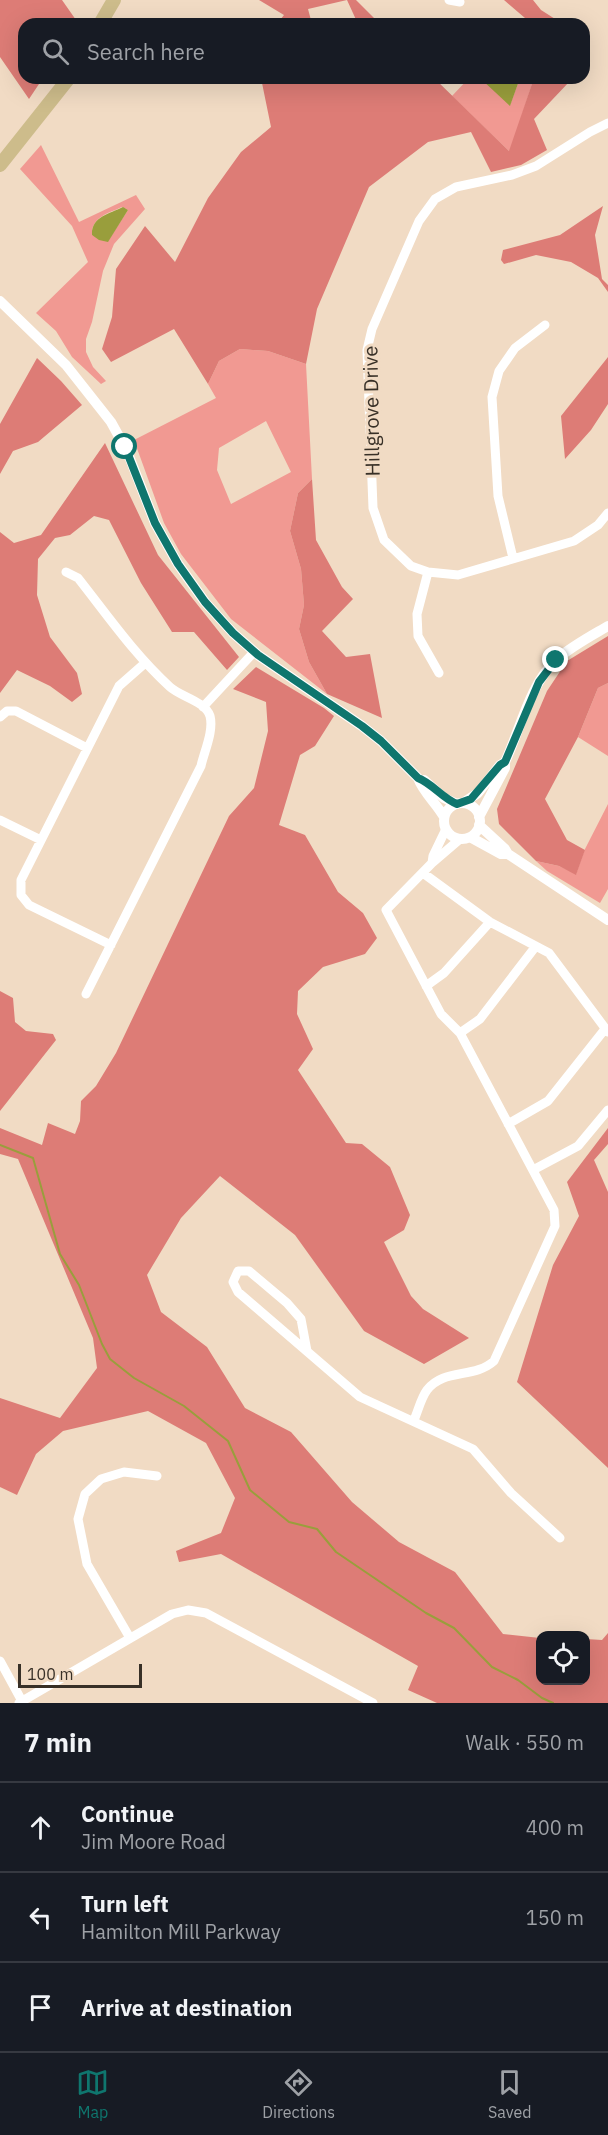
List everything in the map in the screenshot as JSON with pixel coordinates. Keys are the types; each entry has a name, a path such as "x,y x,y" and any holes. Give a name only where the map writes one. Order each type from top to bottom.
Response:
{"main road":[{"path":"104,18 114,0"},
{"path":"0,165 64,84"}],"street":[{"path":"449,0 460,2"},
{"name":"Hillgrove Drive","path":"608,123 536,166 512,175 456,187 435,199 419,221 372,329 367,351 373,508 384,540 411,566 428,572 458,574 574,541 598,525 608,513"},
{"path":"0,301 66,365 111,422 127,451 155,523 178,564 205,602 233,633 282,673 362,726 381,741 418,778 424,780 444,798 474,808 479,821 508,855"},
{"path":"513,558 498,496 492,397 499,371 514,348 545,325"},
{"path":"428,572 417,614 418,636 439,673"},
{"path":"66,573 78,578 144,663 174,691 203,707 210,716 210,729 201,766 86,994"},
{"path":"414,1420 426,1391 439,1378 485,1369 494,1361 555,1226 554,1210 460,1033 441,1014 386,910 432,863 465,838 474,834 506,768 505,762 539,682 556,660 608,627"},
{"path":"203,707 254,652"},
{"path":"111,945 29,905 21,895 21,880 118,686 144,663"},
{"path":"0,717 7,711 16,711 87,748"},
{"path":"444,817 449,809 478,793 500,765 505,762"},
{"path":"418,778 420,785 444,817 446,829 450,834 508,855 608,920"},
{"path":"0,820 41,840"},
{"path":"432,863 446,829"},
{"path":"423,873 490,922 549,953 607,1030 548,1101 508,1124"},
{"path":"426,986 444,973 490,922"},
{"path":"460,1033 480,1019 536,946"},
{"path":"532,1170 579,1146 608,1110"},
{"path":"307,1351 301,1319 249,1271 238,1271 232,1282 238,1292 360,1397 473,1449 511,1493 560,1538"},
{"path":"130,1638 87,1564 78,1519 85,1494 101,1479 124,1472 157,1476"},
{"path":"0,1661 21,1702 172,1614 188,1610 206,1613 373,1703"}],"shaded area":[{"path":"0,0 62,0 75,18 18,18 18,83 0,57"},
{"path":"259,0 347,0 308,9 310,18 282,18 284,15"},
{"path":"347,0 356,0 374,18 355,18"},
{"path":"504,0 533,0 541,10 554,18 525,18"},
{"path":"19,84 39,84 29,99"},
{"path":"262,84 440,84 509,151 532,84 567,84 534,119 547,150 521,165 491,172 471,132 428,142 369,187 317,309 306,364 268,351 240,349 219,361 208,384 174,329 111,362 102,349 112,317 116,269 145,226 175,262 208,198 241,152 271,127"},
{"path":"463,84 488,84 510,105 518,84 532,84 510,152 452,96"},
{"path":"486,84 518,84 510,106"},
{"path":"41,145 79,222 136,195 145,209 114,244 103,271 86,339 86,352 93,367 106,381 101,384 72,357 56,331 36,313 88,262 72,226 20,169","holes":["122,207 128,210 108,241 92,235 94,224 102,216"]},
{"path":"603,206 595,235 602,279 608,285 608,292 598,278 571,262 536,255 504,264 501,260 503,250 560,235"},
{"path":"123,207 128,210 108,242 92,235 94,224 98,220"},
{"path":"240,349 268,351 306,364 312,479 298,493 290,531 301,569 304,605 299,629 309,662 327,694 231,619 181,554 164,523 134,440 216,398 208,384 219,361","holes":["266,421 291,472 231,504 217,470 219,448"]},
{"path":"608,357 608,404 591,430 565,459 561,416"},
{"path":"37,358 82,405 38,442 13,451 0,474 0,424"},
{"path":"105,443 158,555 239,657 227,670 194,632 172,632 141,583 109,520 94,516 70,535 55,538 38,559 37,595 50,637 77,673 82,694 72,702 50,686 17,670 0,693 0,532 14,543 41,535"},
{"path":"312,479 316,540 342,587 353,599 322,631 346,657 370,654 382,718 327,694 309,662 299,629 304,605 301,569 290,531 298,493"},
{"path":"608,636 608,683 598,688 578,737 545,799 567,840 585,850 576,875 559,866 536,861 499,824 497,809 547,691 567,661"},
{"path":"256,667 334,716 315,746 300,755 279,825 305,835 338,892 363,913 377,938 365,954 323,967 298,991 297,1014 313,1049 298,1070 346,1143 362,1144 390,1167 410,1215 404,1230 384,1242 411,1296 423,1309 469,1338 424,1364 364,1331 295,1235 220,1176 181,1218 147,1275 161,1312 207,1347 245,1408 291,1432 352,1502 399,1542 455,1572 503,1634 536,1638 536,1685 590,1685 590,1639 602,1640 608,1633 608,1703 437,1703 408,1690 418,1666 221,1554 179,1562 176,1551 221,1533 235,1498 206,1443 148,1411 63,1431 36,1454 17,1495 0,1487 0,1398 60,1418 97,1368 93,1338 18,1159 0,1154 0,1128 42,1145 48,1123 75,1134 80,1121 81,1101 96,1086 116,1053 229,816 254,788 268,731 266,702 233,689"},
{"path":"608,683 608,756 578,737 598,688"},
{"path":"608,804 608,889 600,903 547,871 536,861 559,866 576,874 585,849"},
{"path":"0,991 13,998 15,1022 26,1031 53,1034 56,1040 0,1111"},
{"path":"608,1128 608,1144 594,1160 608,1192 608,1468 517,1382 553,1265 579,1216 567,1182"}],"waterway":[{"path":"0,1145 33,1158 60,1254 79,1285 110,1359 134,1378 184,1406 228,1441 250,1490 289,1522 317,1529 336,1552 426,1613 454,1628 492,1667 518,1680 542,1698 553,1703"}],"route":[{"path":"125,447 155,523 178,564 205,602 233,633 282,673 323,698 362,726 381,741 418,778 424,780 449,801 457,804 471,799 505,762 539,682 556,660"}]}
